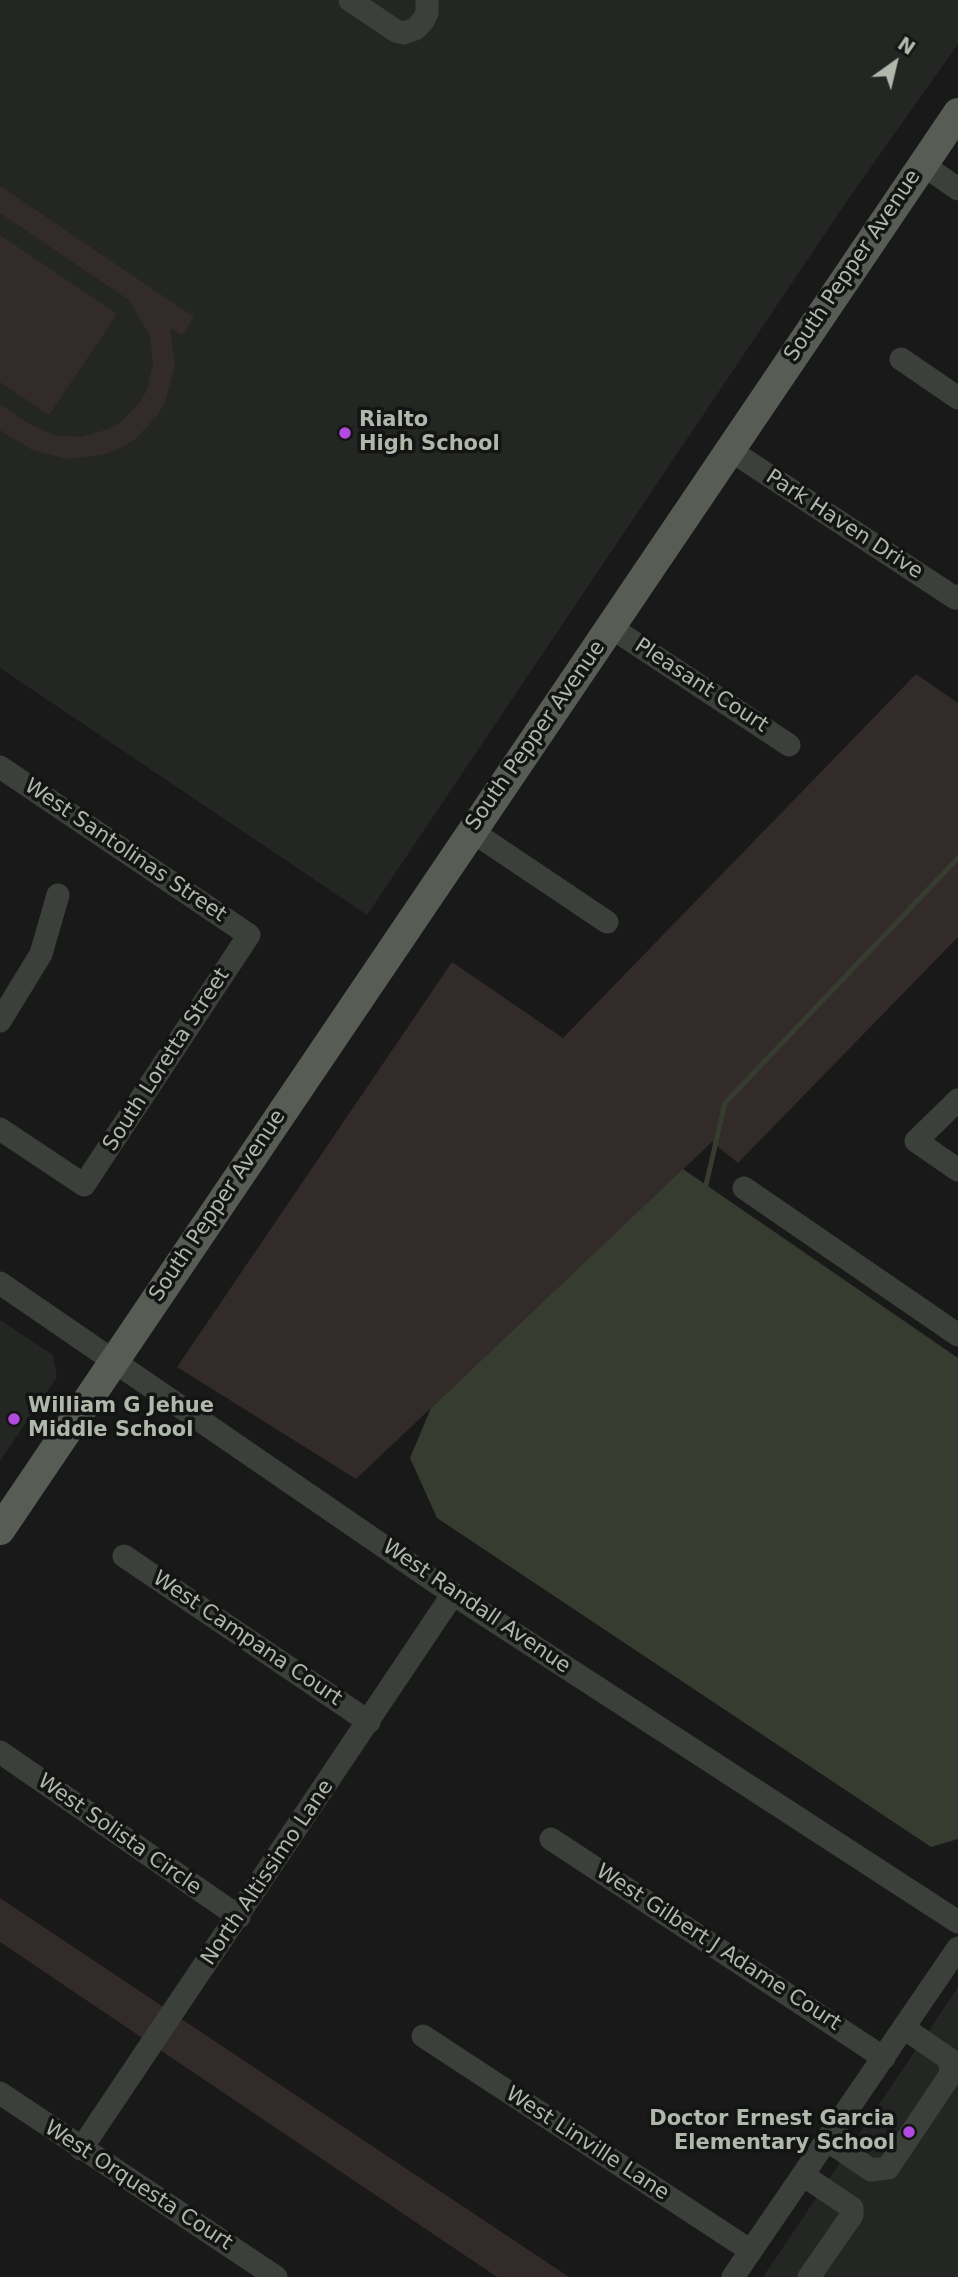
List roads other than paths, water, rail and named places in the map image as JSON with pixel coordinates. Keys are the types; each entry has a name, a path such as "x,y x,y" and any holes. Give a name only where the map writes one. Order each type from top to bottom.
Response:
{"main road":[{"name":"South Pepper Avenue","path":"0,1530 470,830 612,628 958,113"}],"street":[{"path":"350,0 396,31 404,33 415,29 423,21 427,13 427,0"},
{"path":"922,164 958,188"},
{"path":"901,359 958,398"},
{"name":"Park Haven Drive","path":"730,450 955,598 958,596"},
{"name":"Pleasant Court","path":"612,628 789,745"},
{"name":"West Santolinas Street","path":"0,768 249,935"},
{"path":"470,830 607,922"},
{"path":"0,1021 41,954 58,895"},
{"name":"South Loretta Street","path":"0,1129 84,1185 249,935"},
{"path":"958,1100 916,1141 958,1170"},
{"path":"744,1188 958,1335"},
{"name":"West Randall Avenue","path":"0,1283 453,1594 958,1922"},
{"name":"West Campana Court","path":"124,1556 369,1722"},
{"name":"North Altissimo Lane","path":"81,2150 453,1594"},
{"name":"West Solista Circle","path":"0,1752 239,1917"},
{"name":"West Gilbert J Adame Court","path":"551,1839 884,2058"},
{"path":"733,2277 958,1948"},
{"path":"827,2140 871,2170 888,2168 951,2074 949,2059 904,2028"},
{"name":"West Linville Lane","path":"423,2036 751,2251"},
{"name":"West Orquesta Court","path":"0,2093 81,2150 276,2277"},
{"path":"803,2175 852,2208 852,2215 810,2277"}],"waterway":[{"path":"706,1185 725,1103 958,858"}],"place":[{"name":"Rialto High School","path":"345,433"},
{"name":"William G Jehue Middle School","path":"14,1419"},
{"name":"Doctor Ernest Garcia Elementary School","path":"909,2132"}]}
